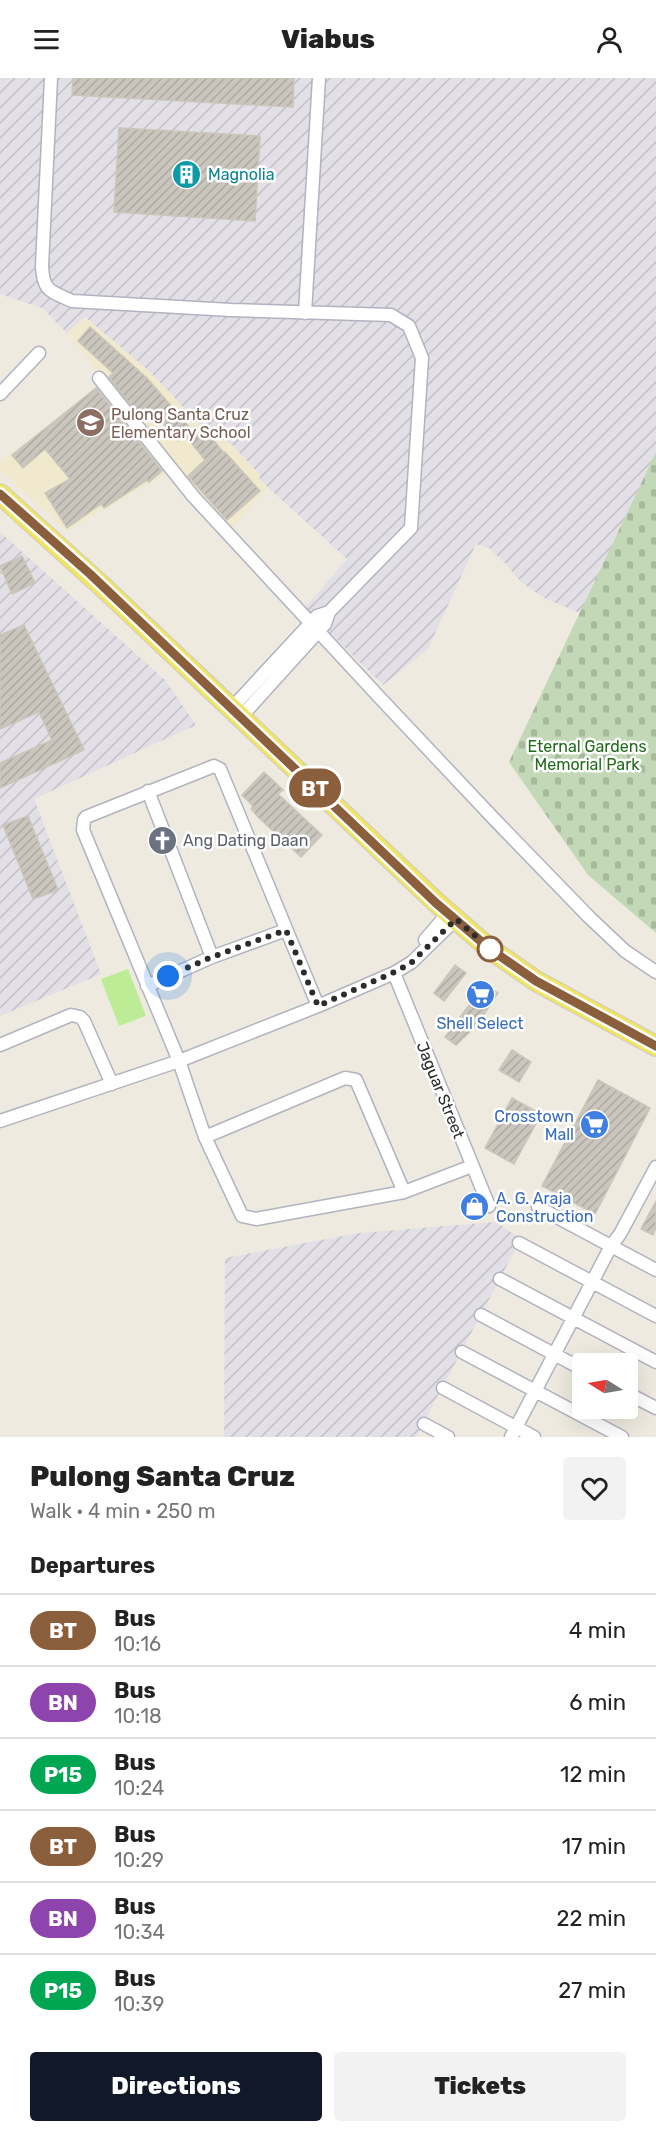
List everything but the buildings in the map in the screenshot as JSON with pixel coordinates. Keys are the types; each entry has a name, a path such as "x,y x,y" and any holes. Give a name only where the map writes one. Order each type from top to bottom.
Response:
{"main road":[{"path":"0,494 490,949 536,981 656,1046"}],"street":[{"path":"51,78 42,266 43,281 52,292 72,301 391,315 409,327 422,358 411,528 329,612 317,616 315,627 236,713"},
{"path":"305,313 319,78"},
{"path":"0,394 39,353"},
{"path":"99,378 193,496 495,820 625,951 656,972"},
{"path":"318,1006 221,770 214,766 86,817 83,830 179,1061 206,1137 242,1216 256,1219 404,1192 472,1166"},
{"path":"148,791 212,957"},
{"path":"0,1121 179,1061 318,1006 399,970 408,958 452,916"},
{"path":"147,986 212,957 286,930"},
{"name":"Jaguar Street","path":"399,970 489,1206"},
{"path":"0,1045 70,1015 75,1015 84,1021 112,1084"},
{"path":"206,1137 345,1078 352,1078 356,1080 404,1192"},
{"path":"513,1432 656,1167"},
{"path":"538,1207 656,1270"},
{"path":"519,1243 656,1316"},
{"path":"500,1279 656,1362"},
{"path":"481,1315 572,1364"},
{"path":"462,1352 622,1437"},
{"path":"443,1388 513,1432 534,1437"},
{"path":"638,1399 656,1408"},
{"path":"424,1424 448,1437"}],"shaded area":[{"path":"0,78 656,78 656,452 580,613 544,598 521,582 489,548 476,544 428,649 383,685 305,608 347,559 259,479 260,475 232,445 204,429 149,371 85,317 67,333 42,308 0,294"},
{"path":"85,317 149,371 204,429 232,445 260,475 259,479 268,487 229,532 67,333"},
{"name":"Pulong Santa Cruz Elementary School","path":"99,385 169,472 67,531 0,470 0,462"},
{"path":"0,532 165,680 196,725 34,799 101,974 0,1016"},
{"path":"496,1222 521,1239 416,1437 224,1437 225,1258 359,1233"}],"green space":[{"name":"Eternal Gardens Memorial Park","path":"656,452 656,933 588,875 509,762"},
{"path":"128,969 146,1016 119,1026 101,979"}],"bus line":[{"name":"BT","path":"0,494 90,574 436,903 490,949 536,981 656,1046"}],"place":[{"name":"Magnolia","path":"187,174"},
{"name":"Pulong Santa Cruz Elementary School","path":"90,423"},
{"name":"Ang Dating Daan","path":"162,840"},
{"name":"Shell Select","path":"480,995"},
{"name":"Crosstown Mall","path":"595,1125"},
{"name":"A. G. Araja Construction","path":"475,1207"}],"route":[{"path":"168,976 286,930 318,1006 412,962 456,919 490,949"}]}
